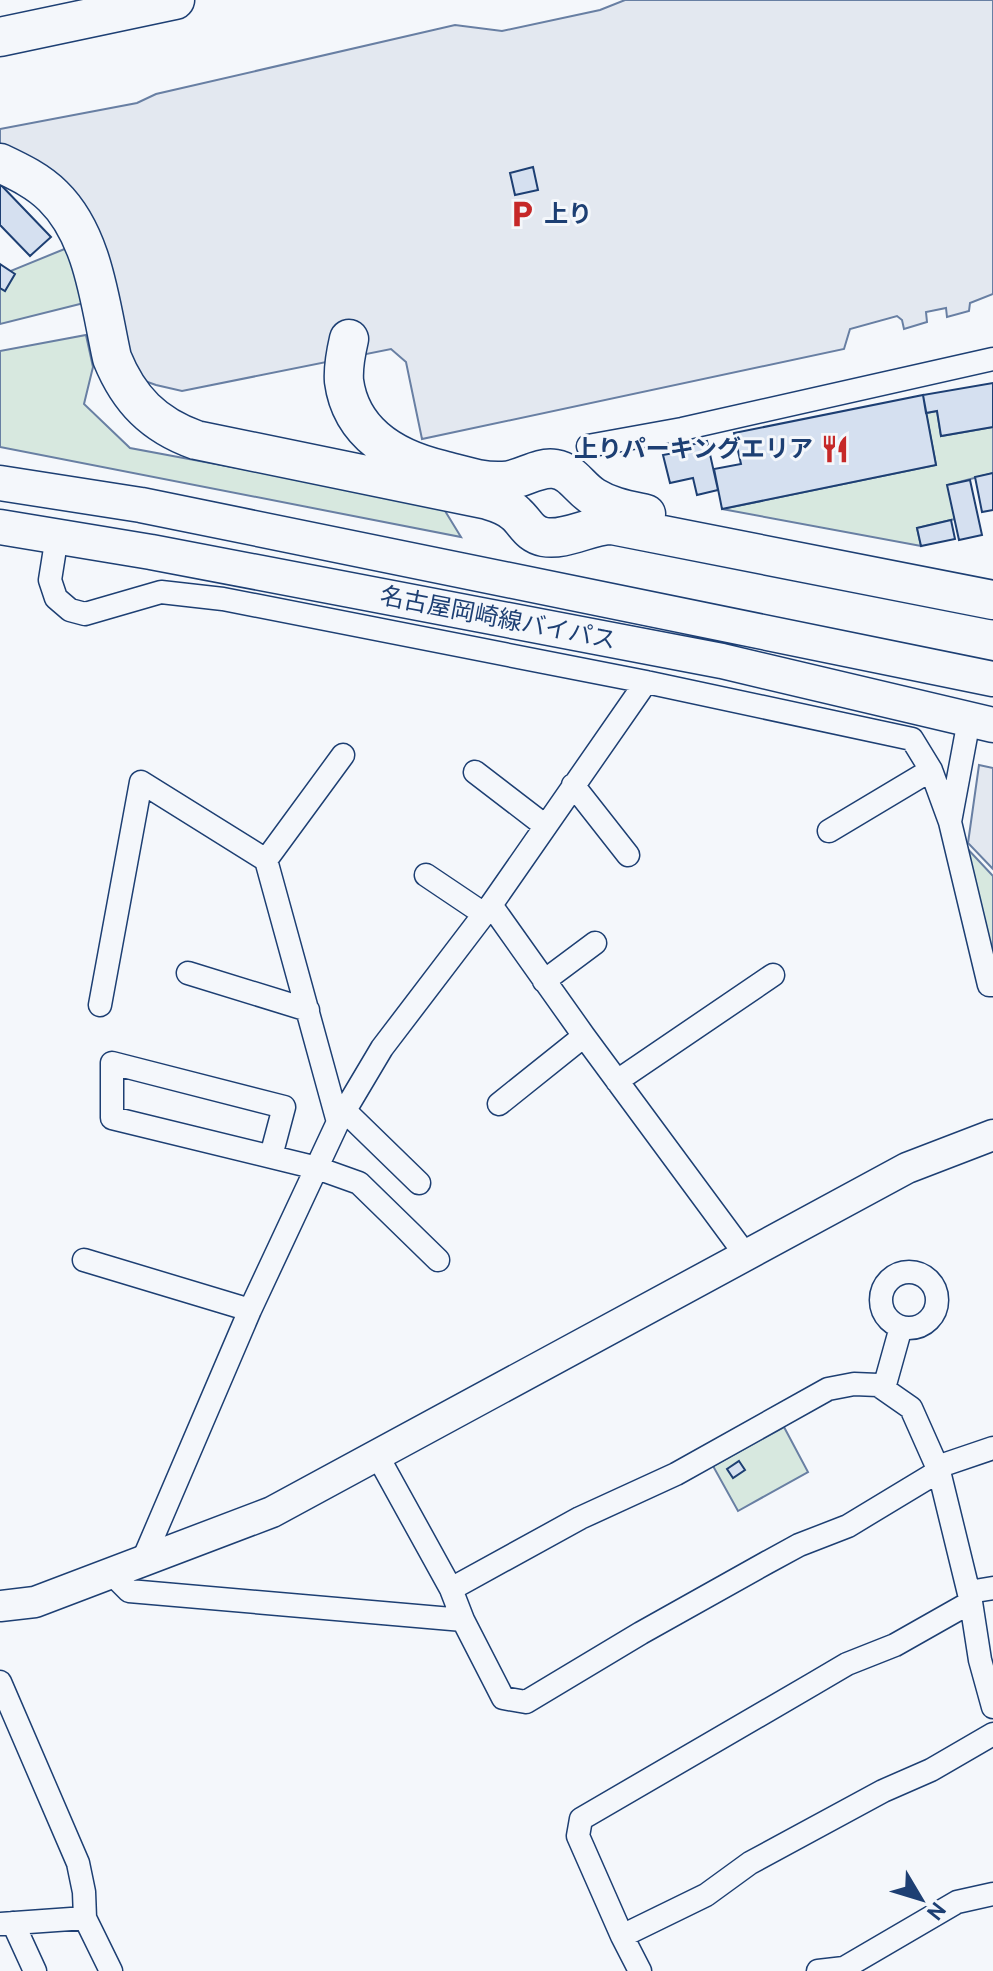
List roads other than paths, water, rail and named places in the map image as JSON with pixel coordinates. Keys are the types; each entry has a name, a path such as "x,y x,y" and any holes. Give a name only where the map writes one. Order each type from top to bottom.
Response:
{"highway":[{"path":"0,37 175,0"},
{"path":"0,163 36,183 66,210 85,247 119,376 142,409 176,433 196,440 488,500 508,508 519,516 524,525 543,536 554,537 590,527 612,525 993,600"},
{"path":"349,339 344,380 356,415 380,444 416,463 480,480 503,481 558,469 568,473 592,496 624,509 993,579"}],"main road":[{"name":"名古屋岡崎線バイパス","path":"0,483 141,505 993,679"},
{"name":"名古屋岡崎線バイパス","path":"0,527 722,661 981,722"}],"street":[{"path":"588,446 682,429 993,359"},
{"path":"57,536 50,580 56,598 70,610 85,614 161,592 223,599 646,682 912,739 931,770 950,822 989,985 993,985"},
{"path":"143,1560 250,1310 342,1117 382,1048 487,909 646,682"},
{"path":"950,822 981,722"},
{"path":"266,860 343,755"},
{"path":"829,831 931,770"},
{"path":"475,772 544,825"},
{"path":"100,1005 141,782 266,860 342,1117 419,1183"},
{"path":"573,785 628,855"},
{"path":"426,875 487,909 544,981 745,1254"},
{"path":"544,981 595,943"},
{"path":"188,973 308,1010"},
{"path":"617,1081 773,975"},
{"path":"499,1104 584,1036"},
{"path":"271,1156 284,1107 112,1063 112,1118 317,1168 359,1183 438,1260"},
{"path":"0,1606 35,1602 272,1512 907,1168 993,1135"},
{"path":"84,1260 250,1310"},
{"path":"884,1388 901,1327"},
{"path":"451,1589 580,1518 676,1474 828,1389 854,1384 884,1388 911,1408 938,1469 993,1707"},
{"path":"377,1455 451,1589 463,1620 503,1698 526,1702 799,1545 848,1526 938,1469 993,1448"},
{"path":"111,1573 129,1591 463,1620"},
{"path":"640,1971 578,1836 581,1819 847,1664 895,1645 970,1597 993,1588"},
{"path":"0,1682 78,1863 85,1918 111,1971"},
{"path":"622,1936 706,1895 750,1863 883,1791 931,1770 993,1734"},
{"path":"818,1971 844,1968 957,1902 993,1894"},
{"path":"35,1971 6,1924 85,1918"}],"place":[{"name":"上り","path":"522,214"},
{"name":"上りパーキングエリア","path":"835,449"}]}
